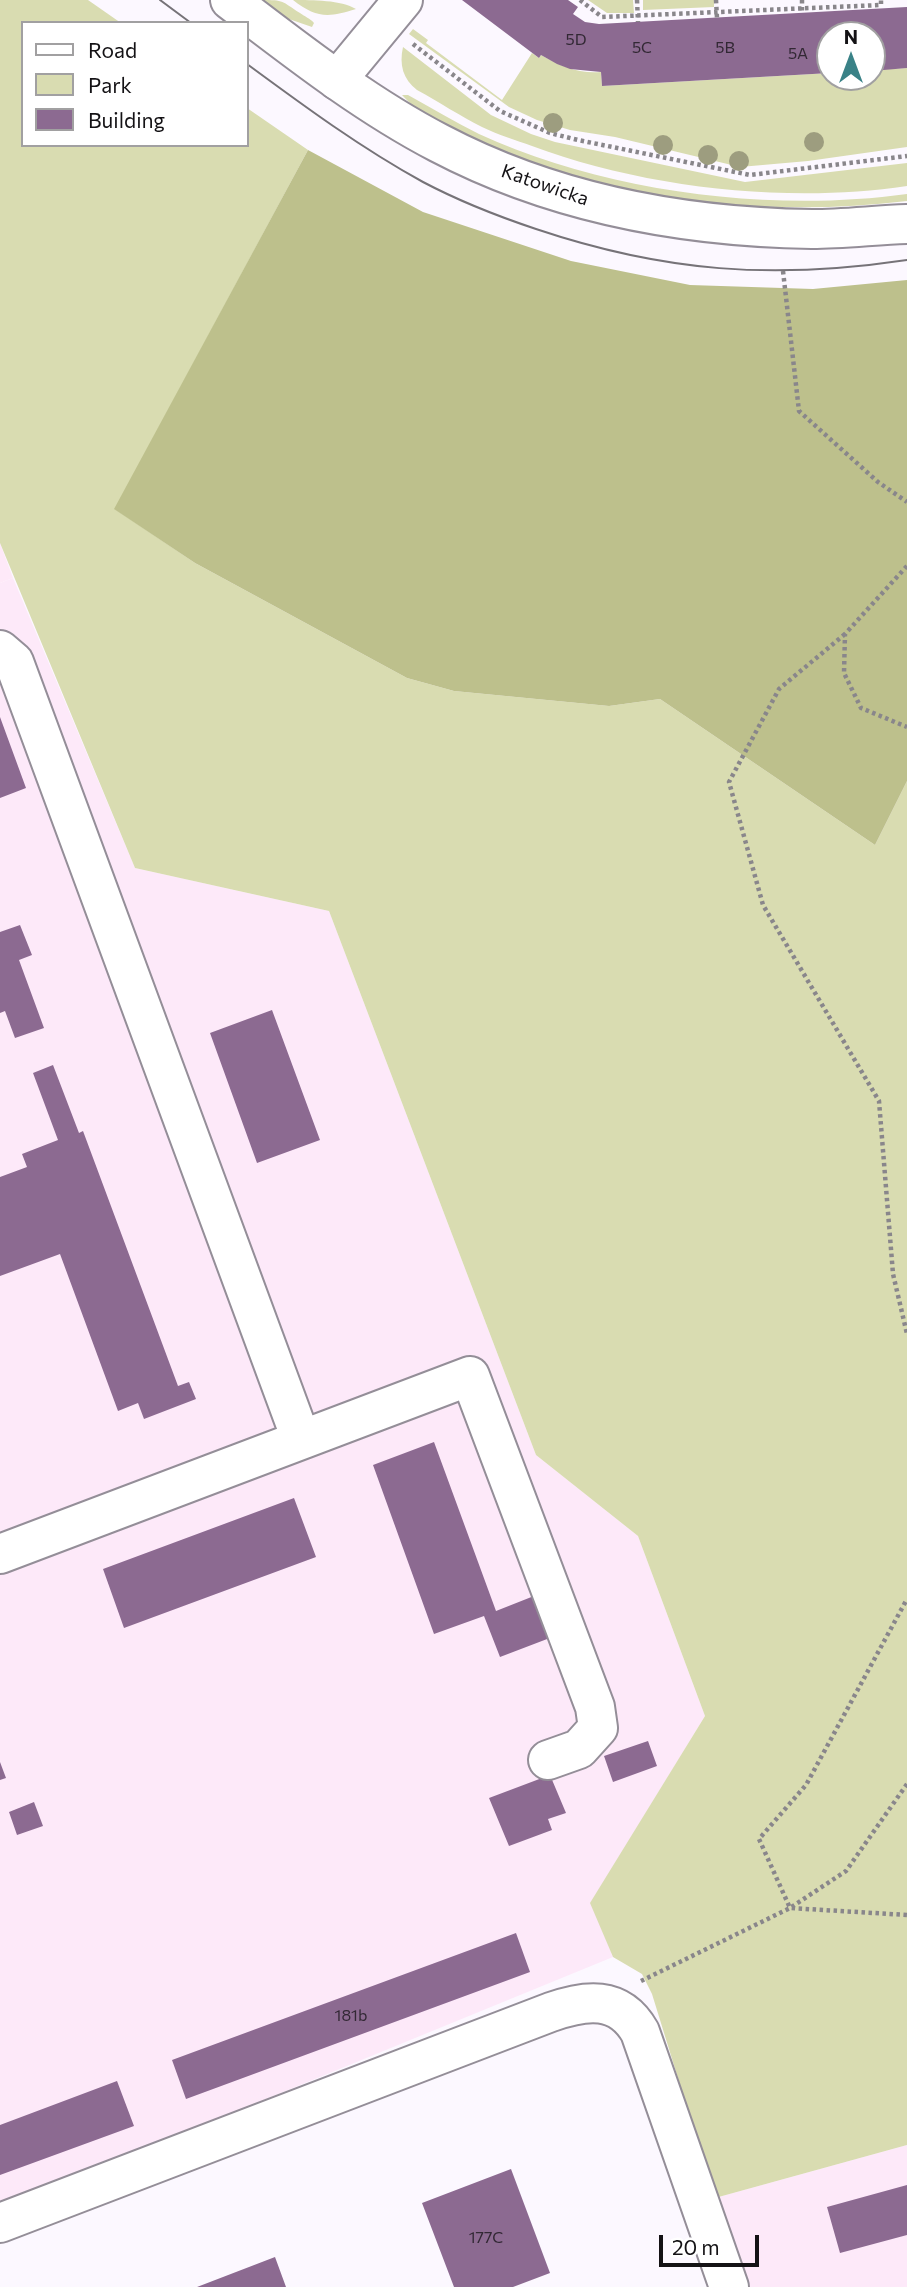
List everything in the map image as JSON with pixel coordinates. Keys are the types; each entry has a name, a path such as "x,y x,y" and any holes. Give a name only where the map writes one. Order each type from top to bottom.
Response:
{"main road":[{"name":"Katowicka","path":"230,0 394,118 440,144 548,190 636,213 712,223 813,229 907,224"},
{"path":"338,80 394,11"},
{"path":"0,650 14,662 301,1439"},
{"path":"0,1554 470,1376 595,1707 598,1728 579,1749 548,1760"},
{"path":"0,2223 551,2012 583,2003 598,2002 625,2013 634,2021 640,2032 729,2287"}],"path":[{"path":"580,0 602,17 717,15 881,4"},
{"path":"637,0 638,22"},
{"path":"716,0 717,15"},
{"path":"802,0 802,11"},
{"path":"394,11 500,111 559,136 750,175 907,156"},
{"path":"783,271 799,411 878,482 907,502"},
{"path":"907,566 845,634 779,689 729,782 763,905 879,1101 893,1274 907,1334"},
{"path":"845,634 844,673 861,708 907,727"},
{"path":"790,1908 759,1839 806,1785 907,1599"},
{"path":"598,2002 790,1908 846,1871 907,1784"},
{"path":"790,1908 907,1915"}],"shaded area":[{"path":"0,543 13,578 0,583"},
{"path":"13,578 135,868 329,911 536,1455 638,1536 705,1716 591,1903 613,1957 0,2208 0,583"},
{"path":"907,2145 907,2287 745,2287 715,2198"}],"green space":[{"path":"0,0 88,0 118,21 21,21 21,147 248,147 248,109 308,150 115,509 195,563 407,678 454,691 609,706 660,699 875,845 907,781 907,2145 715,2198 652,1994 642,1974 613,1957 590,1903 705,1716 638,1536 536,1455 329,911 135,868 0,543"},
{"path":"261,0 282,2 314,23 312,27 286,18"},
{"path":"293,0 335,2 356,9 323,15"},
{"path":"588,0 633,0 634,13 607,13"},
{"path":"643,0 714,0 714,7 643,10"},
{"path":"413,29 428,40 426,43 502,100 532,53 570,68 601,72 602,86 816,74 816,91 886,91 886,69 907,68 907,147 808,161 740,167 615,137 570,130 537,120 509,107 409,34"},
{"path":"403,47 491,115 555,142 745,182 907,163 907,186 862,191 766,192 669,182 575,161 488,130 417,90 403,71"},
{"path":"402,95 408,95 479,134 528,154 580,171 634,183 745,199 800,201 907,194 907,201 854,206 749,206 646,193 544,166 457,133 421,112"},
{"path":"308,150 423,212 571,261 690,285 813,289 907,280 907,781 875,845 660,699 609,706 454,691 407,678 195,563 114,509"}],"building":[{"path":"462,0 568,0 578,7 573,14 585,22 599,24 907,7 907,68 886,70 886,21 816,21 816,74 602,86 601,72 570,69 541,55 539,58"},
{"path":"0,717 26,788 0,798"},
{"path":"20,925 32,955 19,960 44,1028 15,1038 5,1011 0,1013 0,932"},
{"path":"272,1010 320,1140 257,1163 210,1033"},
{"path":"53,1065 79,1133 83,1131 178,1386 189,1382 196,1399 144,1419 138,1403 118,1411 60,1254 0,1276 0,1177 27,1167 22,1154 58,1140 33,1073"},
{"path":"434,1442 496,1611 539,1594 555,1636 500,1657 484,1616 434,1634 373,1465"},
{"path":"294,1498 316,1557 124,1628 103,1569"},
{"path":"648,1741 657,1766 613,1782 604,1756"},
{"path":"0,1762 6,1778 0,1780"},
{"path":"550,1775 566,1813 548,1819 552,1830 509,1846 489,1798"},
{"path":"34,1802 43,1826 17,1835 9,1812"},
{"path":"516,1933 530,1972 186,2099 172,2060"},
{"path":"117,2081 134,2126 0,2175 0,2125"},
{"path":"511,2169 550,2273 513,2287 454,2287 422,2203"},
{"path":"907,2185 907,2235 840,2253 827,2207"},
{"path":"275,2257 286,2287 197,2287"}],"tram line":[{"path":"160,0 188,21"},
{"path":"248,65 355,141 423,182 493,213 583,243 629,255 719,268 810,270 907,260"}]}
